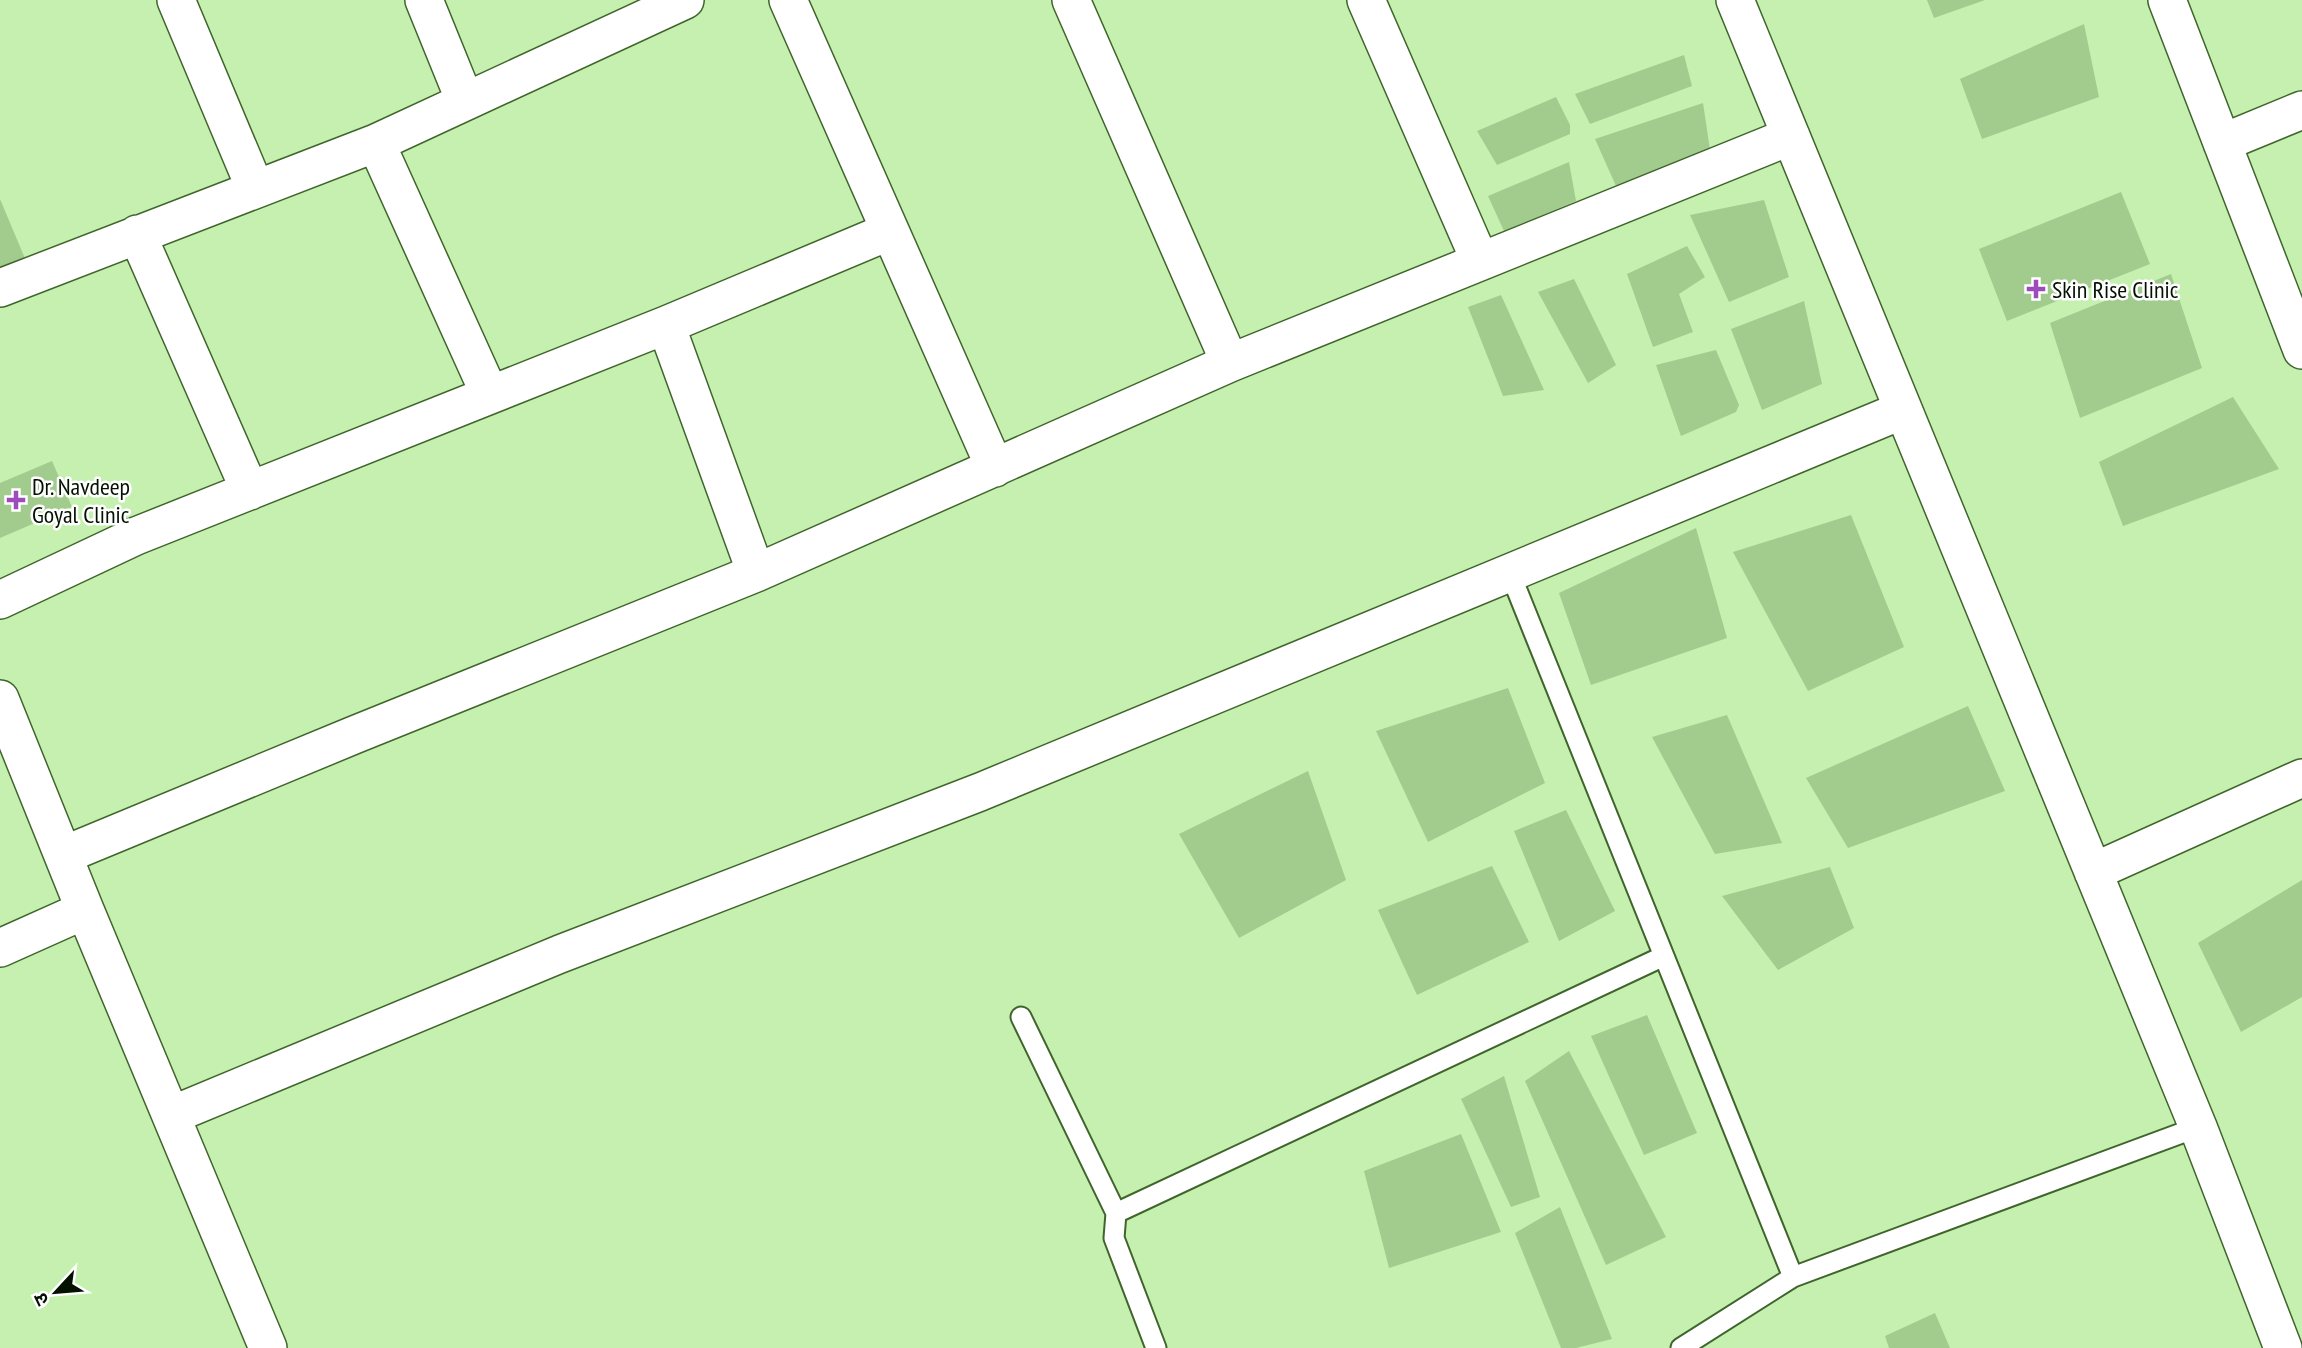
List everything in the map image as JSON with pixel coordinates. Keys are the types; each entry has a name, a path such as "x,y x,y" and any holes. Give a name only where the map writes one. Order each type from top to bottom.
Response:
{"street":[{"path":"176,0 255,188"},
{"path":"424,0 465,101"},
{"path":"0,288 376,143 685,0"},
{"path":"788,0 995,468"},
{"path":"1071,0 1230,363"},
{"path":"1366,0 1480,261"},
{"path":"1735,0 2198,1127 2283,1348"},
{"path":"2166,0 2302,350"},
{"path":"2222,143 2302,110"},
{"path":"64,855 756,573 1230,363 1791,136"},
{"path":"376,143 490,395"},
{"path":"0,600 136,536 666,325 890,232"},
{"path":"137,234 250,491"},
{"path":"666,325 756,573"},
{"path":"172,1115 560,954 980,792 1903,410"},
{"path":"0,699 268,1348"},
{"path":"2093,872 2302,778"},
{"path":"0,948 85,910"}],"lane":[{"path":"1510,573 1793,1277"},
{"path":"1116,1213 1664,956"},
{"path":"1021,1017 1116,1213 1114,1238 1156,1348"},
{"path":"1681,1348 1793,1277 2198,1127"}],"building":[{"path":"1927,0 1985,0 1934,18"},
{"path":"2084,24 2099,97 1982,139 1960,79"},
{"path":"1684,55 1692,86 1590,124 1575,94"},
{"path":"1556,97 1570,125 1570,134 1497,165 1477,131"},
{"path":"1703,103 1710,150 1616,186 1595,139"},
{"path":"1569,162 1576,201 1504,231 1488,196"},
{"path":"2121,192 2150,264 2007,321 1979,249"},
{"path":"0,199 29,268 0,280"},
{"path":"1764,200 1789,277 1729,302 1690,215"},
{"path":"1687,246 1705,277 1679,294 1693,332 1653,347 1627,274"},
{"path":"2171,274 2202,368 2080,418 2050,323"},
{"path":"1574,279 1616,365 1588,383 1538,292"},
{"path":"1501,295 1544,390 1503,396 1468,307"},
{"path":"1804,301 1822,384 1762,410 1731,329"},
{"path":"1716,350 1739,405 1736,412 1681,436 1656,365"},
{"path":"2233,397 2279,469 2123,526 2099,462"},
{"path":"52,461 72,507 0,538 0,483"},
{"path":"1851,515 1904,647 1808,691 1733,552"},
{"path":"1696,528 1727,638 1591,685 1559,593"},
{"path":"1508,688 1545,783 1428,842 1376,731"},
{"path":"1968,706 2005,791 1848,848 1806,778"},
{"path":"1727,715 1782,843 1715,854 1652,737"},
{"path":"1308,771 1346,880 1239,938 1179,834"},
{"path":"1566,810 1615,911 1559,941 1514,831"},
{"path":"1492,866 1529,942 1417,995 1378,910"},
{"path":"1830,867 1854,928 1778,970 1722,896"},
{"path":"2302,880 2302,997 2241,1032 2198,943"},
{"path":"1647,1015 1697,1133 1644,1155 1591,1036"},
{"path":"1569,1051 1666,1237 1606,1265 1525,1081"},
{"path":"1504,1076 1540,1197 1511,1207 1461,1099"},
{"path":"1461,1134 1501,1232 1389,1268 1364,1171"},
{"path":"1560,1207 1612,1339 1576,1348 1561,1348 1515,1233"},
{"path":"1935,1313 1950,1348 1889,1348 1885,1336"}],"place":[{"name":"Skin Rise Clinic","path":"2036,289"},
{"name":"Dr. Navdeep Goyal Clinic","path":"16,500"}]}
